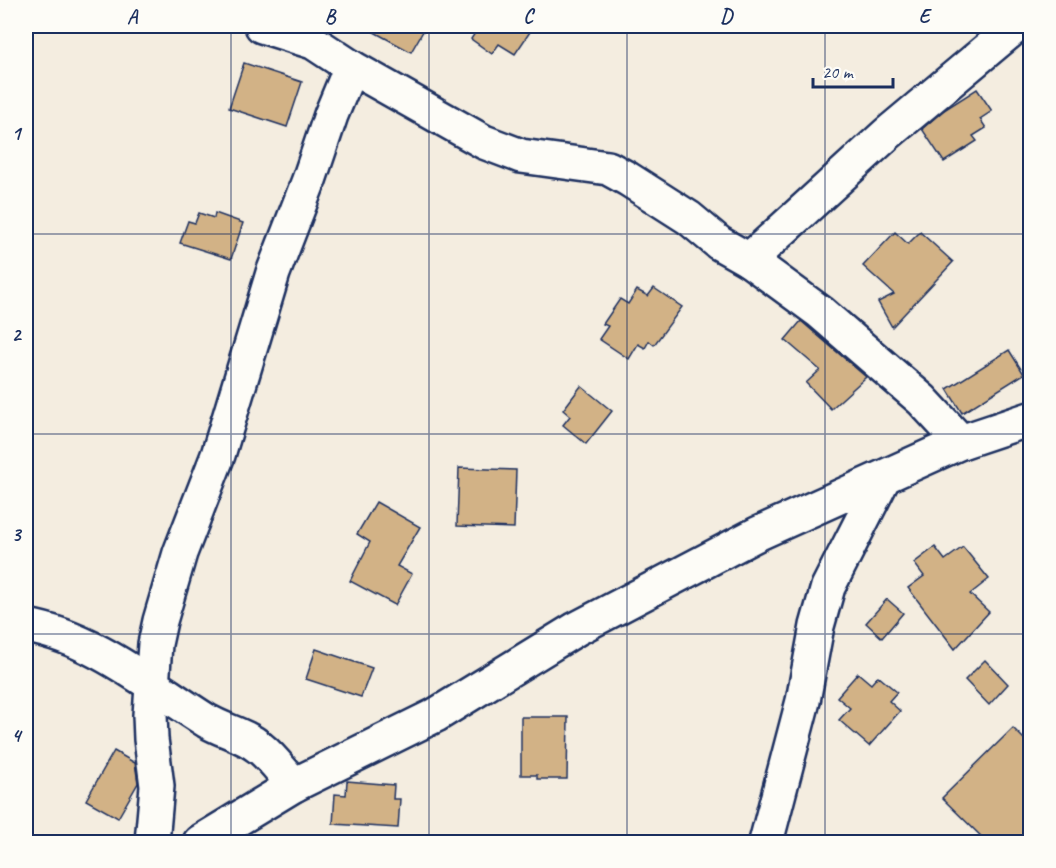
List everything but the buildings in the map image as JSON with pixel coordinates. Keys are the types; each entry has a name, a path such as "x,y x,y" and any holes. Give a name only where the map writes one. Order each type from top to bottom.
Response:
{"street":[{"path":"262,26 316,34 351,67 483,142 521,156 608,168 689,218 719,243 749,260 847,333 922,400 961,442"},
{"path":"749,260 887,134 1016,26"},
{"path":"152,843 157,786 150,715 153,662 158,633 180,553 218,455 273,273 351,67"},
{"path":"200,843 294,785 436,715 576,629 757,534 961,442 1030,419"},
{"path":"766,843 803,701 817,626 828,587 883,479"},
{"path":"26,626 65,636 153,684 207,721 250,741 261,748 294,785"}]}
